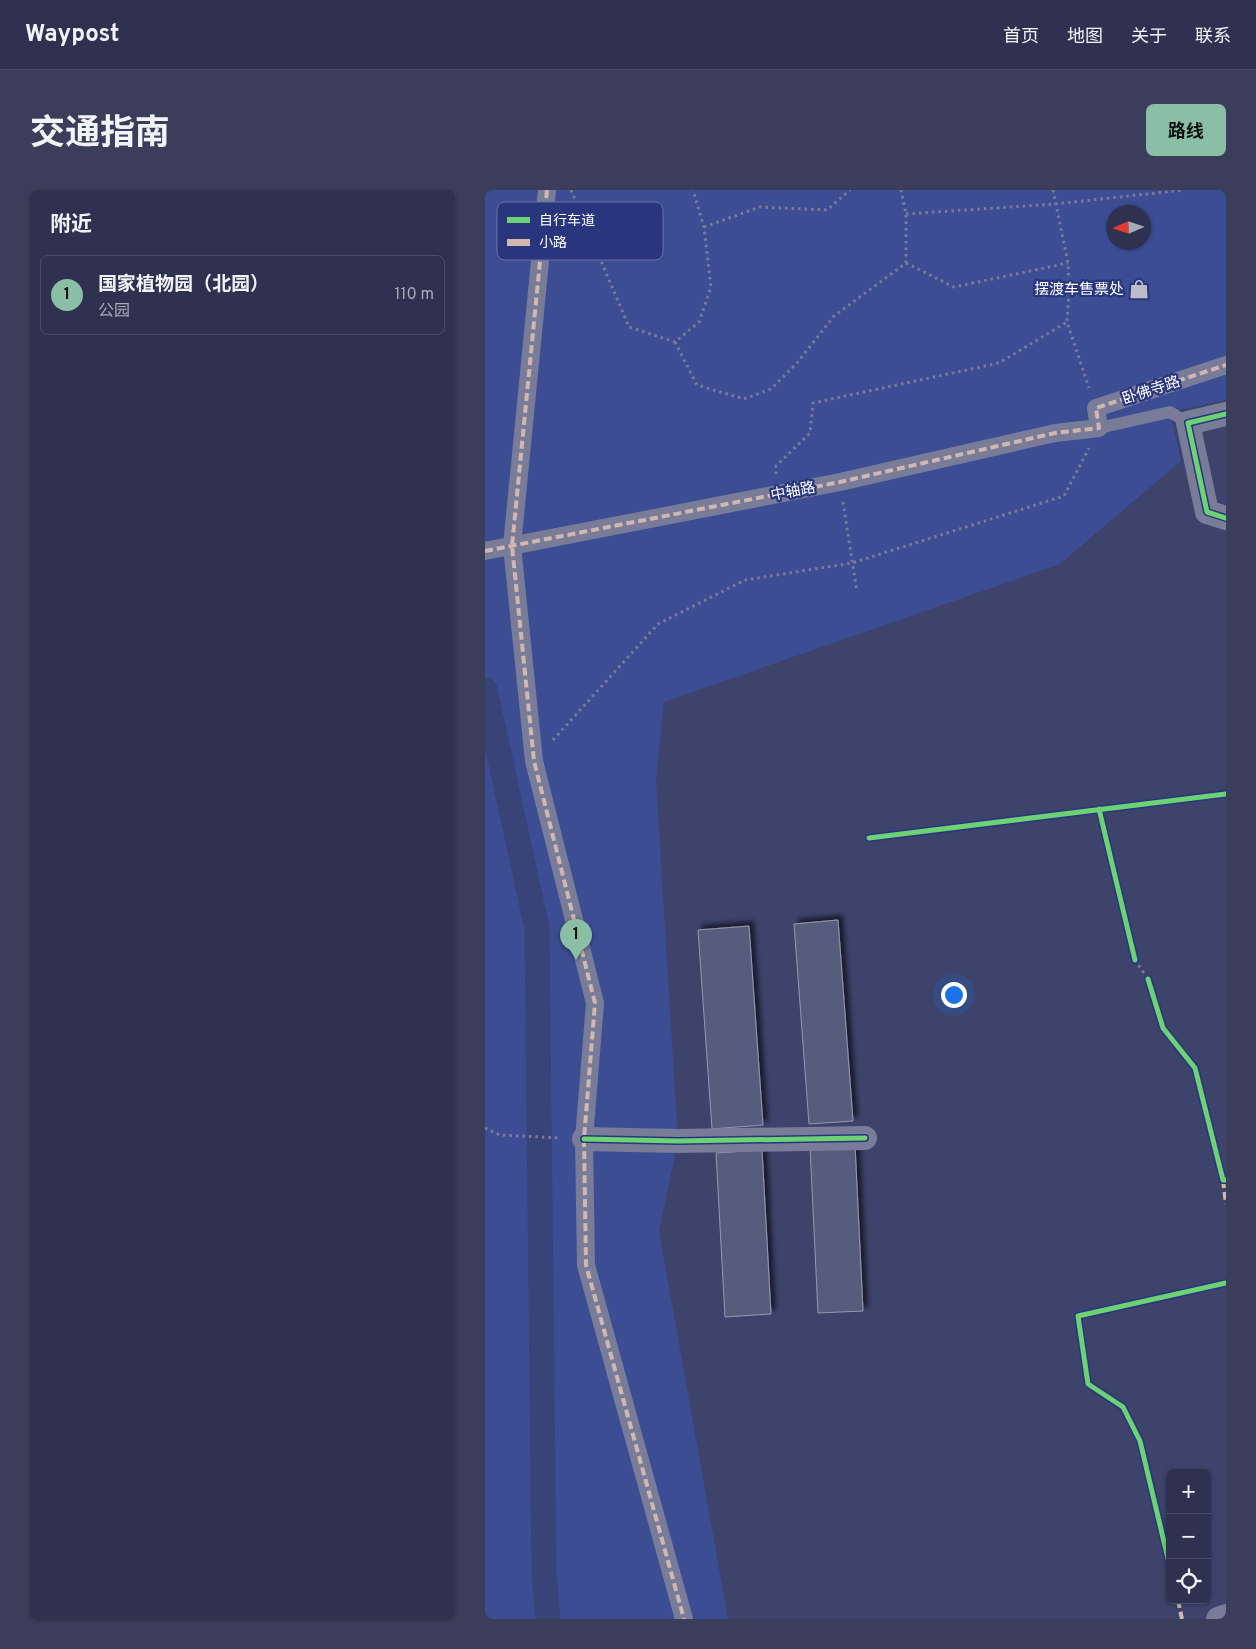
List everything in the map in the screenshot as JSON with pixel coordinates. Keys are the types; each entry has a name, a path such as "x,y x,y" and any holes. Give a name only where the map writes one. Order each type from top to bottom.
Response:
{"street":[{"path":"540,260 512,546 534,761 595,1003 585,1139 586,1265 684,1619"},
{"name":"卧佛寺路","path":"1096,408 1226,366"},
{"path":"1096,408 1099,428"},
{"path":"1226,414 1187,423 1207,512 1226,518"},
{"name":"中轴路","path":"485,551 841,482 1055,433 1099,428"},
{"path":"585,1139 678,1141 865,1138"},
{"path":"1218,1619 1226,1616"}],"lane":[{"path":"1099,428 1170,412 1187,423"}],"path":[{"path":"571,190 576,202"},
{"path":"675,342 699,322 711,288 704,227 693,190"},
{"path":"704,227 760,207 827,210 849,190"},
{"path":"901,190 906,214 906,263"},
{"path":"1053,190 1068,263 1067,322 1096,408"},
{"path":"906,214 1055,204 1184,190"},
{"path":"601,260 629,327 675,342 697,385 745,399 771,389 797,363 834,316 906,263"},
{"path":"906,263 955,287 1068,263"},
{"path":"776,494 775,466 810,432 813,402 999,363 1067,322"},
{"path":"534,761 658,624 745,580 852,564 1064,496 1099,428"},
{"path":"841,482 857,592"},
{"path":"1135,960 1148,978"},
{"path":"485,1128 500,1135 585,1139"}],"shaded area":[{"path":"485,190 1226,190 1226,400 1170,412 1181,461 1060,564 664,702 656,780 678,1141 659,1231 728,1619 485,1619"}],"building":[{"path":"838,920 853,1121 809,1124 794,924"},
{"path":"749,926 763,1125 712,1129 698,930"},
{"path":"855,1145 863,1311 818,1313 810,1147"},
{"path":"762,1150 771,1314 725,1317 716,1153"}],"waterway":[{"path":"485,690 537,928 544,1573 548,1619"}],"marked path":[{"path":"546,202 547,190"},
{"path":"540,260 512,546 534,761 595,1003 584,1139 586,1265 684,1619"},
{"path":"485,551 840,482 1055,433 1099,428 1096,408 1226,365"},
{"path":"1223,1180 1226,1204"},
{"path":"1179,1604 1182,1619"}],"cycle path":[{"path":"1226,414 1188,423 1207,512 1226,518"},
{"path":"869,838 1226,794"},
{"path":"1099,809 1135,960"},
{"path":"1148,979 1163,1028 1195,1068 1223,1180 1226,1180"},
{"path":"584,1139 678,1141 865,1138"},
{"path":"1168,1559 1140,1441 1123,1407 1088,1384 1078,1316 1226,1283"}],"place":[{"name":"摆渡车售票处","path":"1139,289"},
{"name":"国家植物园（北园）","path":"576,960"}]}
